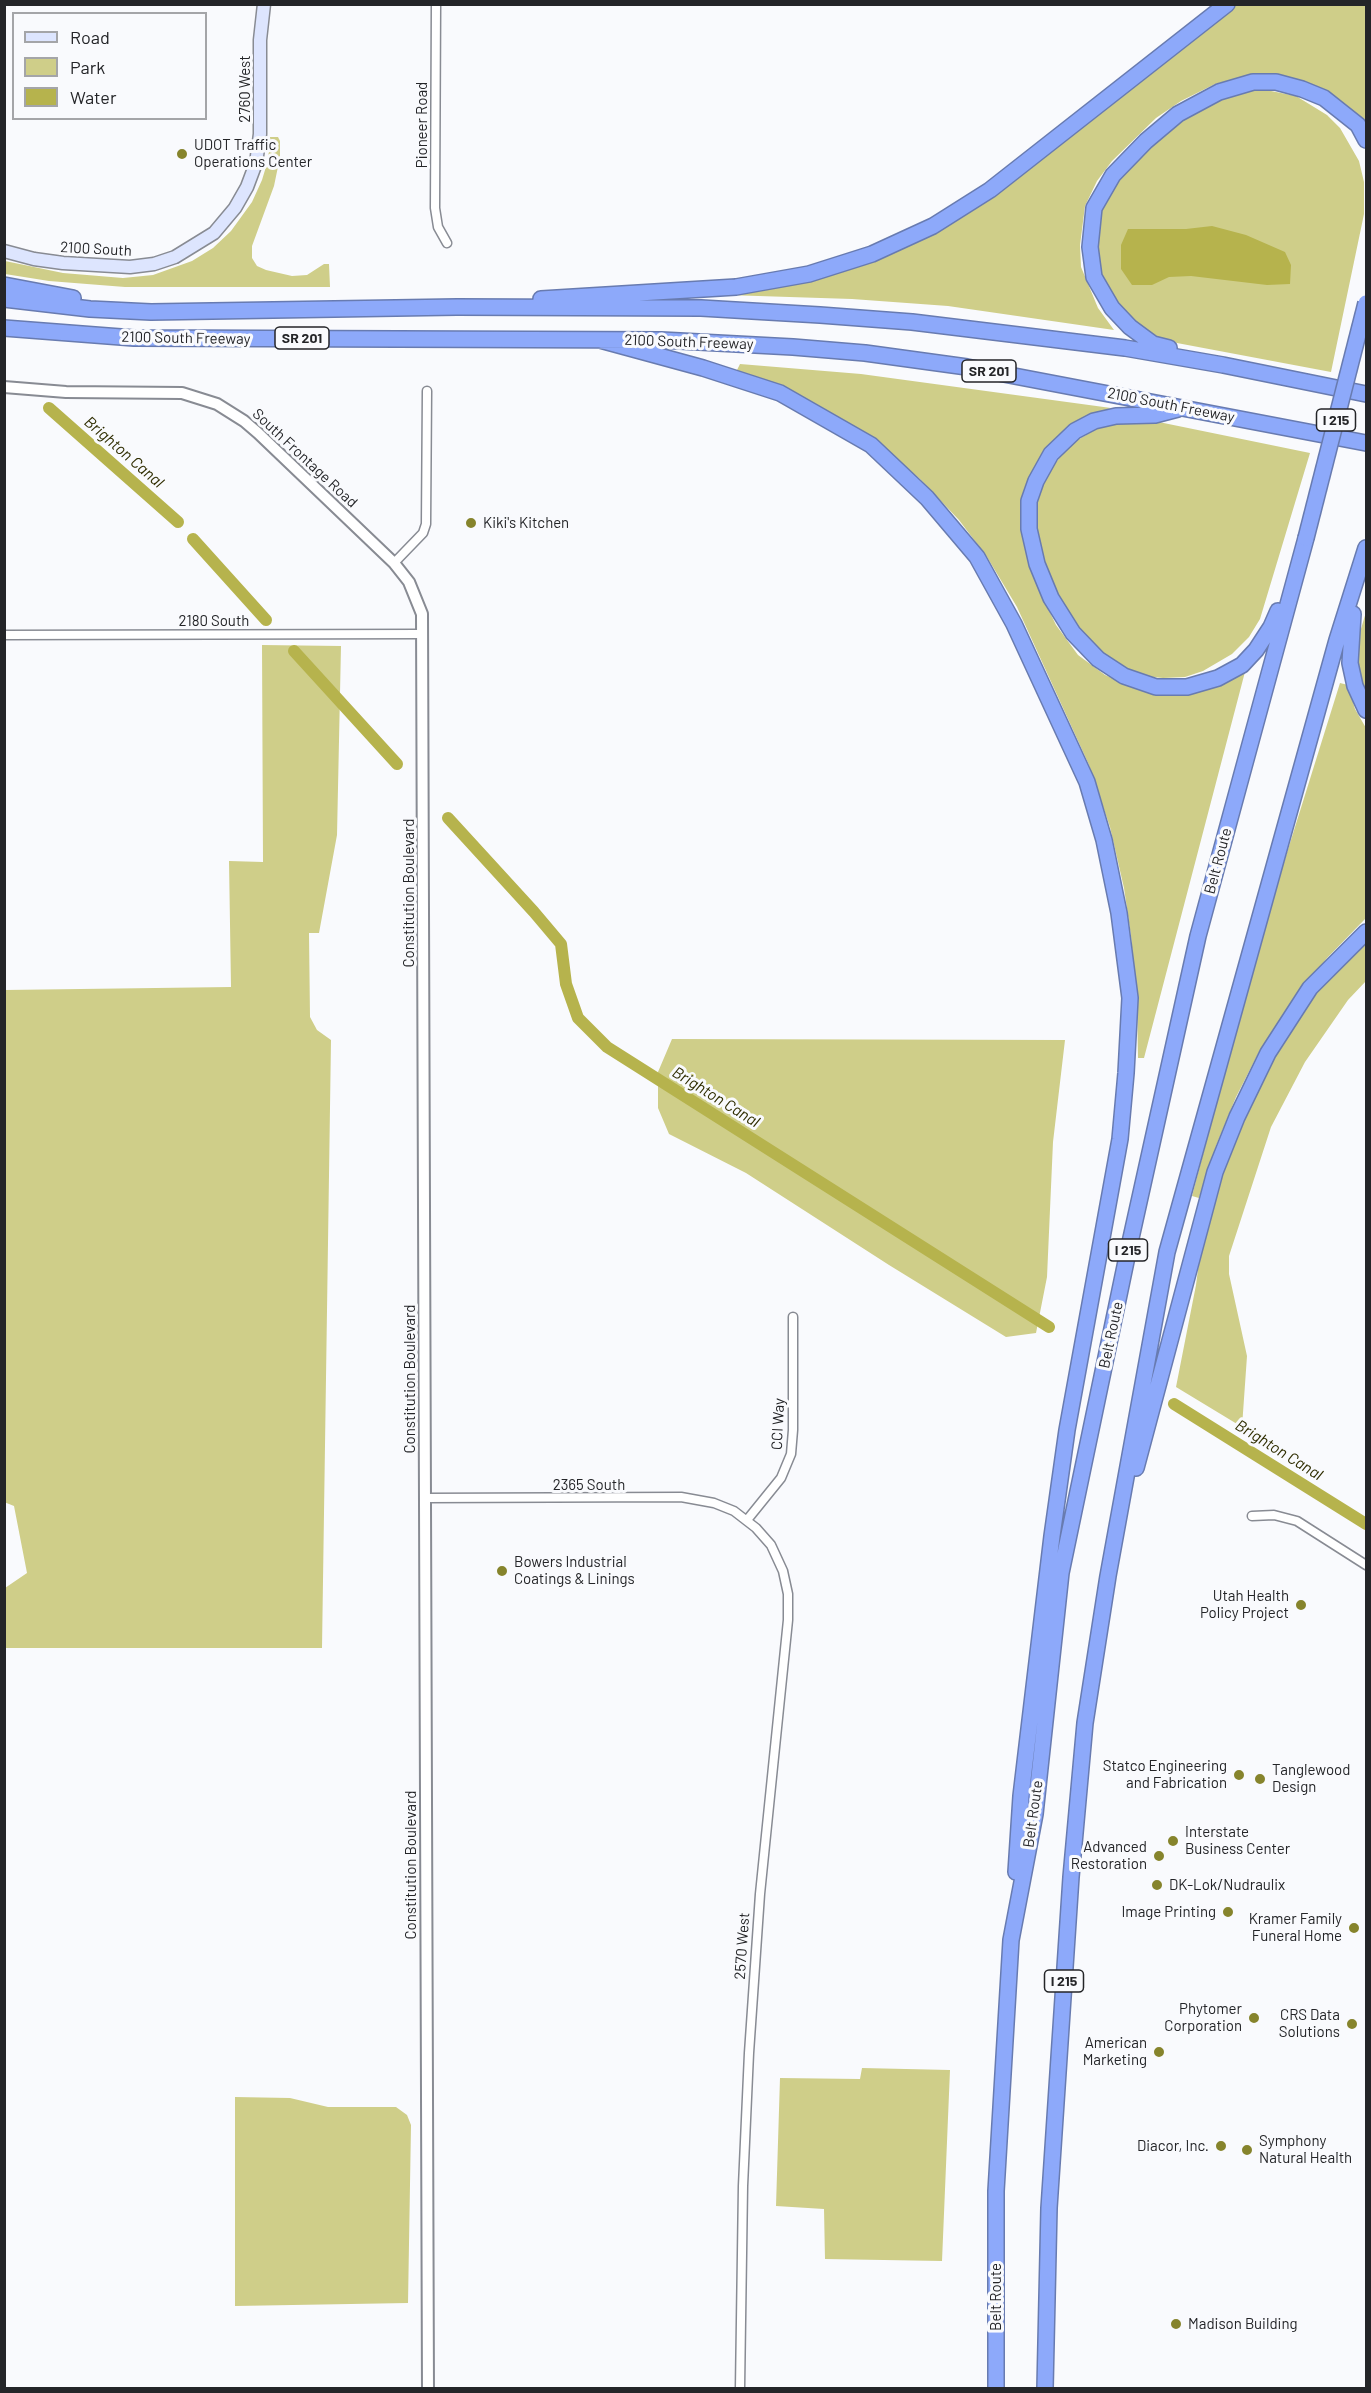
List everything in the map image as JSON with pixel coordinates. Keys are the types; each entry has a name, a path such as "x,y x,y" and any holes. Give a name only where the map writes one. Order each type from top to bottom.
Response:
{"highway":[{"path":"457,307 581,295 736,287 809,274 872,254 933,226 990,190 1227,4"},
{"path":"1223,365 1153,344 1130,327 1112,308 1094,277 1090,247 1094,208 1113,175 1146,141 1178,114 1219,92 1253,82 1276,82 1324,98 1358,125 1366,140"},
{"path":"4,285 107,302 241,312"},
{"name":"2100 South Freeway","path":"4,300 110,310 241,312 457,307 701,308 901,321 1125,348 1366,394"},
{"name":"Belt Route","path":"996,2388 996,2191 1011,1940 1035,1814 1065,1550 1126,1259 1198,936 1306,538 1366,303"},
{"name":"2100 South Freeway","path":"4,328 134,338 728,342 865,353 976,369 1366,443"},
{"path":"600,340 703,368 780,393 871,445 927,498 976,557 1014,624 1087,782 1104,840 1119,913 1130,998 1125,1084 1120,1139 1067,1430 1052,1536 1021,1796 1011,1940"},
{"path":"1182,407 1155,415 1116,416 1094,421 1076,431 1051,454 1036,481 1029,501 1029,530 1037,564 1051,598 1073,633 1098,659 1124,676 1156,687 1187,687 1218,678 1242,665 1256,650 1271,627 1297,570"},
{"name":"I 215","path":"1045,2388 1049,2208 1071,1877 1085,1723 1108,1576 1167,1252 1337,640 1366,550"},
{"path":"1356,585 1350,663 1355,686 1366,710"},
{"path":"1108,1576 1215,1172 1237,1117 1268,1053 1310,988 1366,932"}],"main road":[{"name":"2760 West","path":"214,233 236,208 256,163 260,135 260,40 264,4"},
{"name":"2100 South","path":"4,250 34,259 63,263 130,267 175,258 214,233"}],"street":[{"name":"Pioneer Road","path":"436,4 435,208 438,227 447,243"},
{"name":"South Frontage Road","path":"4,387 66,392 182,393 217,404 258,433 394,562"},
{"path":"394,562 423,533 426,524 427,391"},
{"name":"Constitution Boulevard","path":"394,562 409,582 423,614 428,2388"},
{"name":"2180 South","path":"4,635 423,634"},
{"name":"CCI Way","path":"747,1520 781,1478 791,1454 794,1430 793,1317"},
{"name":"2365 South","path":"425,1498 681,1497 721,1504 747,1520"},
{"path":"1252,1516 1274,1515 1297,1521 1366,1565"},
{"name":"2570 West","path":"740,2388 743,2186 754,1970 789,1607 786,1582 778,1558 764,1536 747,1520"}],"green space":[{"path":"1231,5 1366,5 1366,138 1348,116 1256,77 1215,84 1181,101 1156,118 1112,161 1097,181 1085,206 1080,245 1081,267 1098,308 1114,330 948,306 852,299 727,295 920,233"},
{"path":"1261,89 1296,96 1327,115 1340,128 1359,161 1364,182 1364,214 1331,372 1161,340 1146,332 1114,305 1098,275 1095,215 1121,169 1194,107 1245,90"},
{"path":"270,137 278,137 280,141 280,157 274,186 252,246 252,258 257,266 292,276 307,275 324,264 329,264 330,287 125,287 49,281 5,274 5,261 63,273 123,278 153,275 192,261 213,248 231,231 252,202 268,160"},
{"path":"740,364 861,374 1111,408 1085,417 1057,437 1044,450 1030,481 1033,570 1041,594 1056,625 1078,655 1105,675 1123,683 1163,691 1246,668 1144,1058 1138,1058 1137,1002 1131,936 1124,888 1110,827 1089,765 1017,607 987,557 959,520 920,479 885,449 845,422 785,389 737,370"},
{"path":"1149,420 1310,453 1260,619 1249,637 1232,654 1203,671 1185,677 1142,676 1121,670 1087,647 1051,587 1036,534 1037,504 1048,473 1060,457 1076,441 1098,428 1115,422"},
{"path":"1366,612 1366,704 1358,680 1357,656 1358,639"},
{"path":"262,645 341,646 337,835 319,933 309,933 310,1017 317,1030 331,1040 322,1648 5,1648 5,1588 27,1573 14,1506 4,1502 5,990 231,987 229,861 263,862"},
{"path":"1340,683 1348,685 1355,709 1366,728 1366,918 1327,958 1294,999 1260,1050 1236,1097 1216,1146 1199,1198 1192,1196 1260,939"},
{"path":"1366,935 1366,981 1348,1000 1305,1062 1271,1127 1229,1256 1229,1274 1247,1356 1242,1427 1176,1387 1196,1285 1203,1231 1217,1180 1258,1080 1316,989"},
{"path":"672,1039 1065,1040 1053,1142 1047,1277 1036,1333 1006,1337 746,1173 669,1134 658,1108 658,1072"},
{"path":"862,2068 950,2070 942,2261 825,2259 824,2209 776,2206 780,2078 860,2079"},
{"path":"235,2097 290,2098 328,2107 396,2107 407,2115 411,2125 408,2303 235,2306"}],"water":[{"path":"1212,226 1246,235 1285,252 1291,265 1290,284 1267,285 1191,276 1169,277 1152,285 1132,285 1121,269 1121,245 1128,229 1186,229"}],"waterway":[{"name":"Brighton Canal","path":"49,408 178,522"},
{"name":"Brighton Canal","path":"193,539 266,620"},
{"name":"Brighton Canal","path":"294,651 397,764"},
{"name":"Brighton Canal","path":"448,818 561,944 566,984 578,1018 607,1047 1049,1327"},
{"name":"Brighton Canal","path":"1174,1404 1366,1524"}],"place":[{"name":"UDOT Traffic Operations Center","path":"182,154"},
{"name":"Kiki's Kitchen","path":"471,523"},
{"name":"Bowers Industrial Coatings & Linings","path":"502,1571"},
{"name":"Utah Health Policy Project","path":"1301,1605"},
{"name":"Statco Engineering and Fabrication","path":"1239,1775"},
{"name":"Tanglewood Design","path":"1260,1779"},
{"name":"Interstate Business Center","path":"1173,1841"},
{"name":"Advanced Restoration","path":"1159,1856"},
{"name":"DK-Lok/Nudraulix","path":"1157,1885"},
{"name":"Image Printing","path":"1228,1912"},
{"name":"Kramer Family Funeral Home","path":"1354,1928"},
{"name":"Phytomer Corporation","path":"1254,2018"},
{"name":"CRS Data Solutions","path":"1352,2024"},
{"name":"American Marketing","path":"1159,2052"},
{"name":"Diacor, Inc.","path":"1221,2146"},
{"name":"Symphony Natural Health","path":"1247,2150"},
{"name":"Madison Building","path":"1176,2324"}]}
